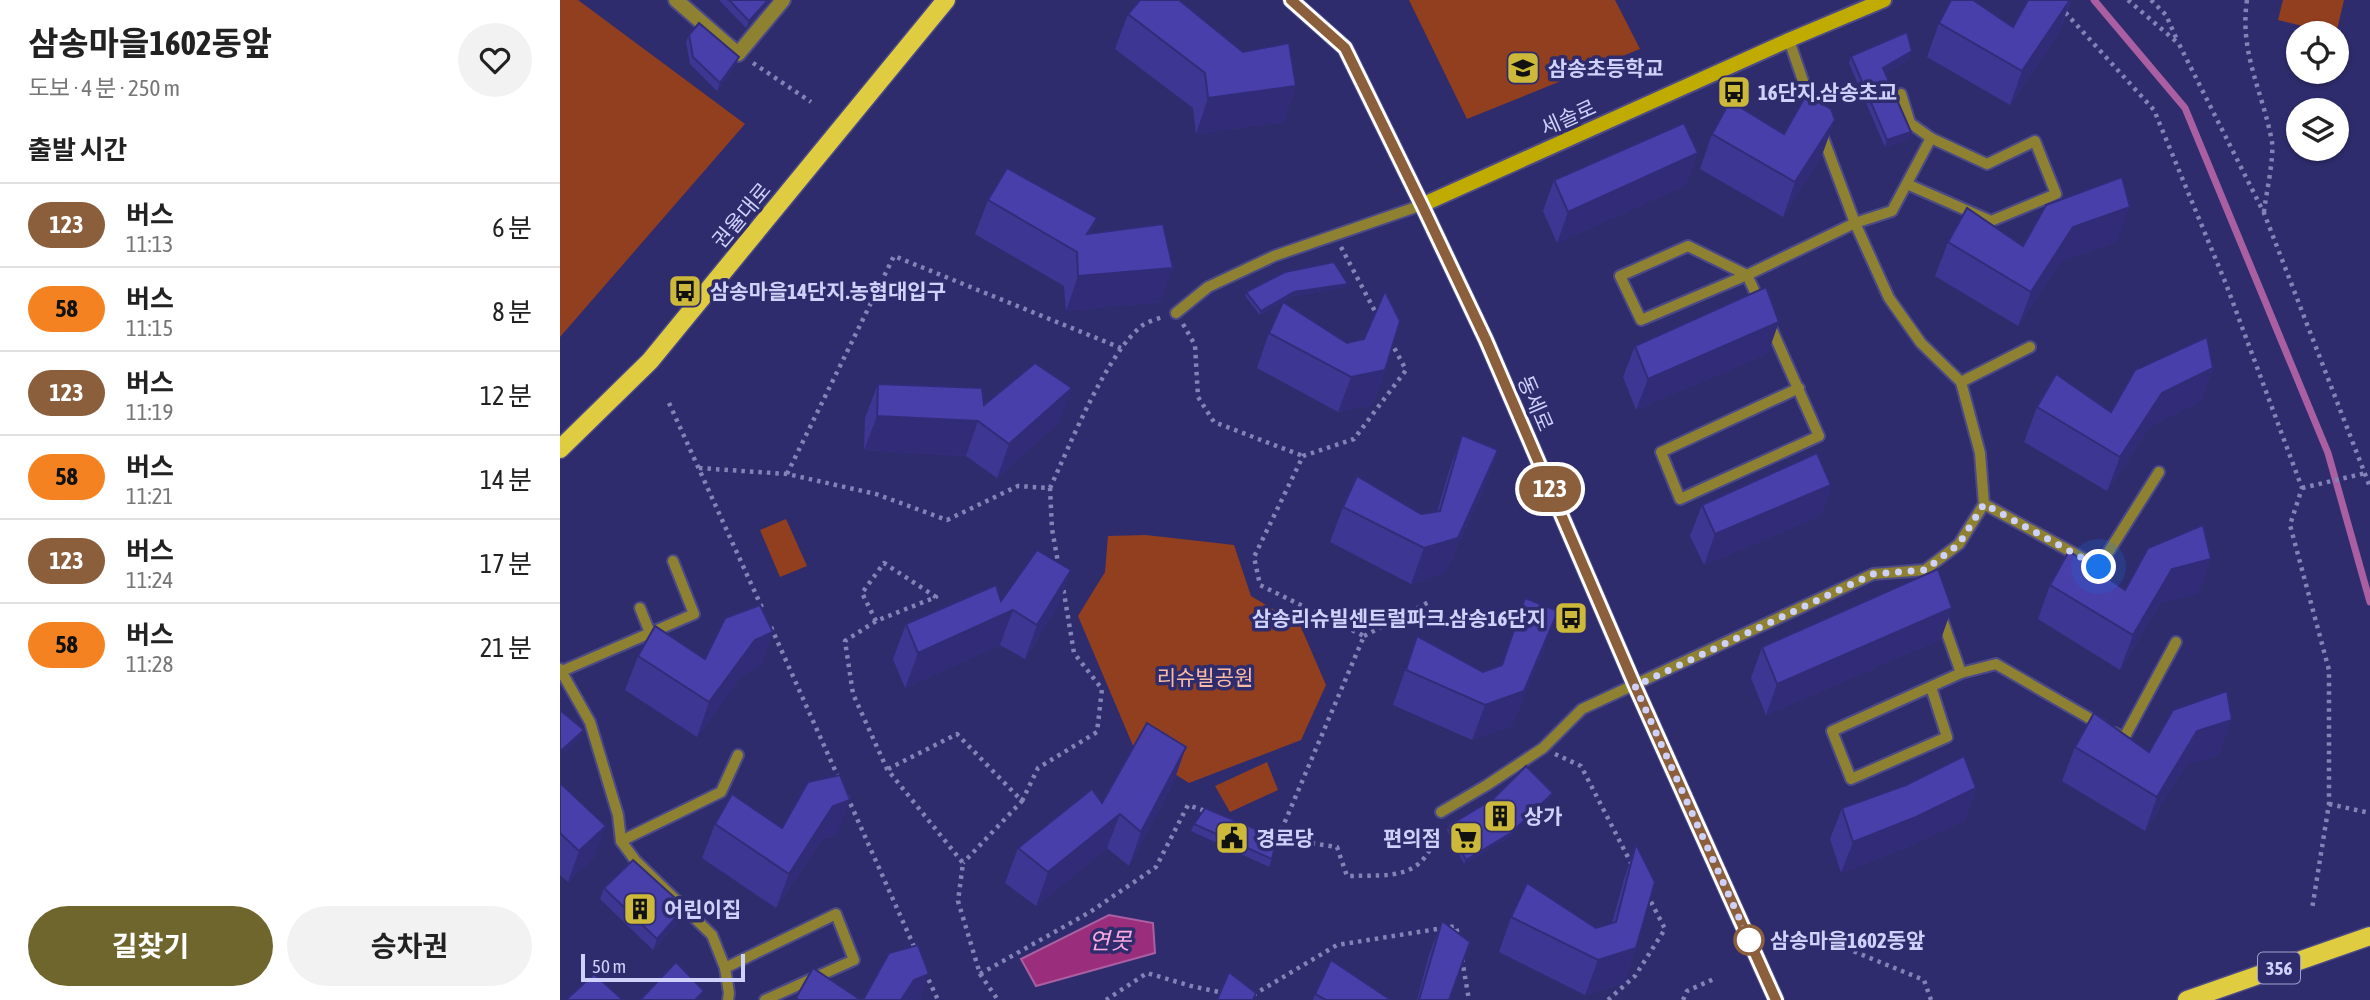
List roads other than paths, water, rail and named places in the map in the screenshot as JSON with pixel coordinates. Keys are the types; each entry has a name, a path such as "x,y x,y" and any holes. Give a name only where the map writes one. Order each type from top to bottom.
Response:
{"main road":[{"name":"권율대로","path":"560,449 650,361 946,0"},
{"name":"동세로","path":"1291,0 1345,48 1422,205 1486,340 1635,686 1776,1000"},
{"name":"세솔로","path":"1422,205 1788,40 1884,0"},
{"name":"356","path":"2199,998 2370,936"}],"street":[{"path":"676,0 738,54 783,0"}],"lane":[{"path":"1441,812 1542,748 1582,709 1873,574 1925,570 1959,544 1984,504 1980,453 1961,382 1921,342 1889,298 1856,223 1788,40"},
{"path":"1901,94 1910,123 1931,138 1987,164 2035,141 2056,194 1991,222 1907,184"},
{"path":"1799,388 1661,452 1680,499 1819,436 1799,388 1747,275 1688,246 1620,276 1641,320 1747,275 1856,223 1892,211 1931,138"},
{"path":"1176,313 1208,287 1273,256 1422,205"},
{"path":"1961,382 2030,347"},
{"path":"1984,504 2099,567 2159,472"},
{"path":"673,561 694,614 561,670 590,722 618,815 621,841 635,860 712,935 725,968 728,1000"},
{"path":"1925,570 1930,583"},
{"path":"640,608 650,633"},
{"path":"1939,609 1961,673"},
{"path":"1931,688 1947,737 1851,779 1832,731 1961,673 1996,664 2124,738 2176,642"},
{"path":"621,841 721,792 738,755"},
{"path":"725,968 836,914 854,960 765,1000"}],"water":[{"name":"연못","path":"1109,915 1153,923 1155,953 1036,986 1021,959"}],"waterway":[{"path":"2094,0 2185,108 2328,453 2370,602"}],"place":[{"name":"삼송초등학교","path":"1523,68"},
{"name":"16단지.삼송초교","path":"1734,92"},
{"name":"삼송마을14단지.농협대입구","path":"685,291"},
{"name":"삼송리슈빌센트럴파크.삼송16단지","path":"1571,618"},
{"name":"상가","path":"1500,816"},
{"name":"경로당","path":"1232,838"},
{"name":"편의점","path":"1466,838"},
{"name":"어린이집","path":"640,909"},
{"name":"삼송마을1602동앞","path":"1749,940"}],"park label":[{"name":"리슈빌공원","path":"1205,677"}]}
